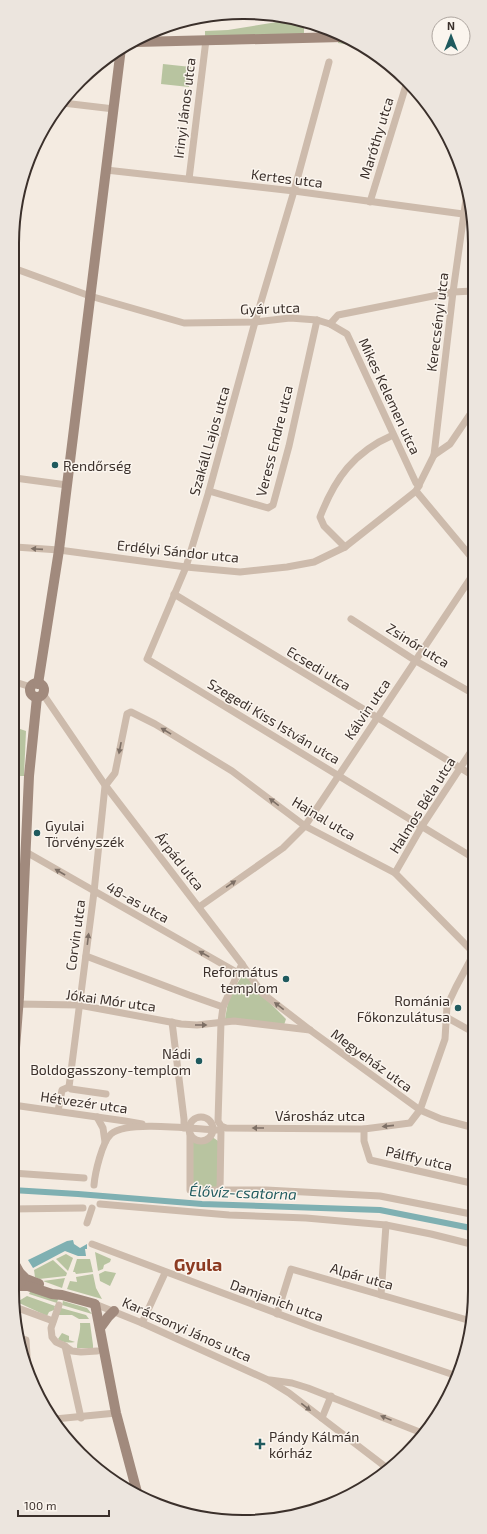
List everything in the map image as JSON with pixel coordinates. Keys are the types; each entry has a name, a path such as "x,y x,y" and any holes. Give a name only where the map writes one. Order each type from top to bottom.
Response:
{"street":[{"path":"145,42 332,37"},
{"name":"Irinyi János utca","path":"189,180 206,40"},
{"path":"19,921 26,852 29,776 40,698 32,693 35,686 59,550 120,56"},
{"name":"Szakáll Lajos utca","path":"186,567 209,491 255,322 294,191 329,62"},
{"name":"Maróthy utca","path":"370,202 405,88"},
{"path":"68,104 114,109"},
{"name":"Kertes utca","path":"106,170 294,191 463,214"},
{"name":"Kerecsényi utca","path":"434,455 465,205"},
{"name":"Gyár utca","path":"19,271 90,296 184,323 255,322 290,318 317,320 330,324"},
{"path":"330,324 338,314 453,292 468,291"},
{"name":"Veress Endre utca","path":"209,491 268,508 273,505 289,446 317,320"},
{"name":"Mikes Kelemen utca","path":"330,324 347,334 416,483 417,489 468,553"},
{"path":"417,489 434,455 450,444 468,416"},
{"path":"345,547 324,526 320,517 327,499 344,470 367,449 381,440 393,435"},
{"path":"19,479 67,485"},
{"name":"Erdélyi Sándor utca","path":"19,547 59,550 186,567 240,572 287,567 314,562 345,547 417,489"},
{"name":"Szegedi Kiss István utca","path":"186,567 147,659 468,855"},
{"name":"Kálvin utca","path":"199,907 283,848 305,826 468,582"},
{"name":"Ecsedi utca","path":"174,594 468,772"},
{"name":"Zsinór utca","path":"351,619 416,661 468,691"},
{"path":"19,683 35,686"},
{"name":"Árpád utca","path":"40,698 242,964 262,993 310,1030"},
{"name":"Hajnal utca","path":"105,785 115,773 127,714 130,712 155,724 232,771 305,826 395,873 468,947"},
{"name":"Halmos Béla utca","path":"395,873 422,826 468,757"},
{"name":"Corvin utca","path":"58,1111 62,1090 69,1087 94,892 105,785"},
{"name":"48-as utca","path":"26,852 238,973"},
{"path":"86,956 189,996 223,1007"},
{"path":"221,1022 223,1007 242,964"},
{"path":"420,1110 445,1039 447,1006 468,965"},
{"name":"Jókai Mór utca","path":"19,1005 79,1005 180,1024 208,1025 234,1020 310,1030"},
{"path":"446,1017 468,1029"},
{"path":"291,1028 295,1018"},
{"path":"172,1022 182,1104 188,1130 190,1190 266,1190 380,1196 468,1213"},
{"name":"Városház utca","path":"221,1022 218,1117 221,1126 226,1128 364,1129 410,1123 420,1110"},
{"name":"Megyeház utca","path":"310,1030 420,1110 441,1119 468,1126"},
{"path":"69,1087 71,1089 106,1094"},
{"name":"Hétvezér utca","path":"19,1106 97,1117 152,1127"},
{"path":"188,1130 194,1119 202,1116 209,1120 217,1130 220,1190"},
{"path":"97,1117 103,1128 105,1142"},
{"path":"94,1186 105,1142 110,1134 118,1130 152,1127 188,1130 217,1130"},
{"name":"Pálffy utca","path":"364,1129 364,1141 370,1160 406,1170 468,1182"},
{"path":"188,1130 195,1139 202,1141 209,1138 217,1130"},
{"path":"19,1173 84,1178"},
{"path":"100,1204 229,1215 306,1218 386,1225 468,1243"},
{"path":"19,1209 83,1208"},
{"path":"87,1223 92,1208"},
{"path":"381,1295 386,1225"},
{"name":"Damjanich utca","path":"92,1244 165,1273 316,1328 452,1374"},
{"name":"Alpár utca","path":"278,1314 291,1269 466,1320"},
{"path":"19,1271 26,1279 53,1290 61,1300"},
{"path":"142,1323 165,1273"},
{"path":"19,1274 22,1280 19,1283"},
{"path":"19,1287 28,1286 52,1294 61,1300 95,1304 116,1414 136,1488"},
{"path":"61,1300 51,1328 52,1337 56,1342 72,1351 97,1351"},
{"name":"Karácsonyi János utca","path":"95,1304 142,1323 268,1380"},
{"path":"19,1309 53,1321"},
{"path":"100,1328 114,1311"},
{"path":"65,1346 81,1418"},
{"path":"268,1380 292,1383 331,1396 418,1431"},
{"path":"268,1380 290,1393 384,1466"},
{"path":"290,1393 292,1383"},
{"path":"322,1418 331,1396"},
{"path":"59,1419 81,1418 116,1414"}],"green space":[{"path":"278,22 287,23 304,28 304,42 205,45 205,31 228,30"},
{"path":"338,40 348,45 338,43"},
{"path":"163,64 191,67 189,87 161,84"},
{"path":"19,729 26,731 24,776 19,776"},
{"path":"244,973 259,992 286,1019 284,1025 225,1019 229,996"},
{"path":"211,1136 218,1141 220,1190 190,1190 192,1137 202,1141"},
{"path":"95,1252 111,1259 110,1262 104,1265 103,1269 98,1271"},
{"path":"66,1254 73,1258 68,1271 56,1259"},
{"path":"77,1259 90,1259 93,1272 76,1274 73,1272"},
{"path":"53,1260 67,1273 66,1276 39,1279 35,1277 34,1270"},
{"path":"105,1271 116,1273 110,1286 100,1281 99,1274"},
{"path":"93,1274 96,1288 102,1299 67,1289 70,1281 77,1282 76,1277"},
{"path":"65,1278 62,1288 43,1281"},
{"path":"31,1290 58,1299 57,1303 29,1294"},
{"path":"27,1296 55,1306 54,1310 49,1312 47,1316 19,1303 19,1301"},
{"path":"63,1301 87,1308 92,1314 62,1305"},
{"path":"61,1308 86,1315 89,1319 79,1319 72,1315 58,1315"},
{"path":"80,1323 90,1323 93,1348 77,1348"},
{"path":"62,1333 69,1336 69,1340 75,1342 70,1343 58,1339"}],"water":[{"path":"73,1240 74,1244 80,1248 87,1244 87,1249 85,1249 86,1256 78,1256 65,1251 33,1268 28,1260 67,1241"}],"waterway":[{"name":"Élővíz-csatorna","path":"19,1190 202,1204 380,1210 468,1227"}],"place":[{"name":"Rendőrség","path":"55,465"},
{"name":"Gyulai Törvényszék","path":"37,833"},
{"name":"Református templom","path":"286,979"},
{"name":"Románia Főkonzulátusa","path":"458,1008"},
{"name":"Nádi Boldogasszony-templom","path":"199,1061"},
{"name":"Pándy Kálmán kórház","path":"260,1444"}],"district":[{"name":"Gyula","path":"198,1264"}]}
